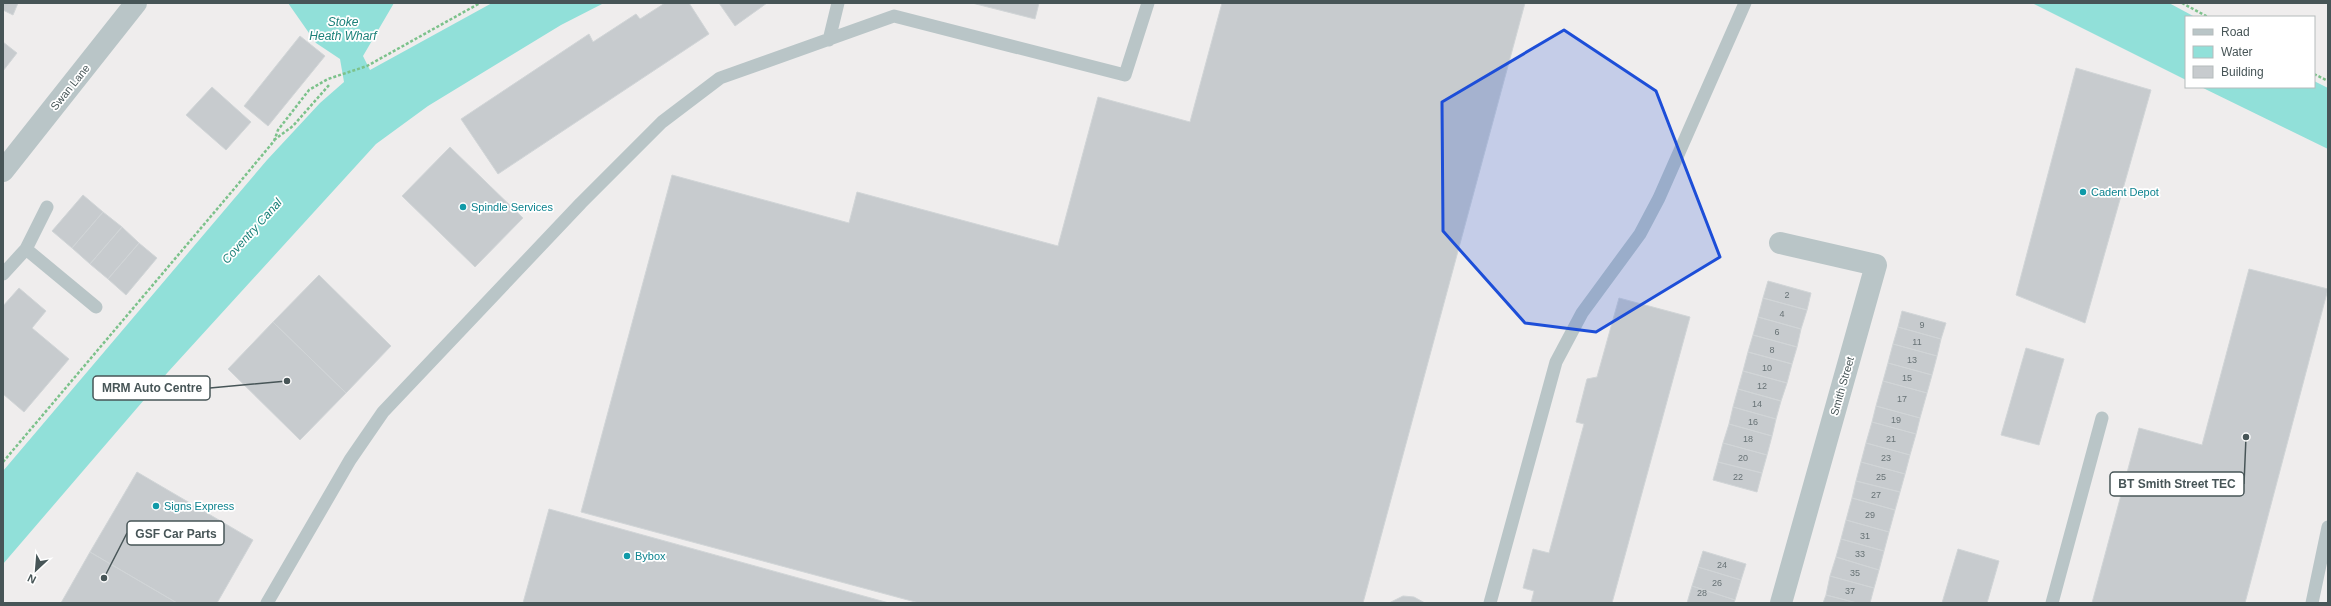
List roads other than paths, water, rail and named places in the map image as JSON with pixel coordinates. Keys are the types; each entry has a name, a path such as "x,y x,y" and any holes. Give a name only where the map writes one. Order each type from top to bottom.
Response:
{"street":[{"name":"Swan Lane","path":"3,171 136,3"},
{"name":"Smith Street","path":"1780,243 1876,265 1781,603"}],"lane":[{"path":"829,40 838,3"},
{"path":"267,603 350,460 383,412 581,203 651,132 720,78 894,16 1125,75 1148,3"},
{"path":"1490,603 1504,545 1556,362 1582,313 1640,234 1659,198 1745,3"},
{"path":"3,274 26,249 47,207"},
{"path":"26,249 96,307"},
{"path":"2052,603 2102,418"},
{"path":"2312,603 2328,528"}],"water":[{"path":"288,3 394,3 363,56 370,70 492,3 604,3 561,25 428,106 376,144 168,372 3,564 3,471 267,160 320,103 344,82 340,59 316,43"},
{"path":"2032,3 2169,3 2193,16 2185,16 2185,80"},
{"path":"2315,82 2328,88 2328,149 2203,88 2315,88"}],"place":[{"name":"Cadent Depot","path":"2083,192"},
{"name":"Spindle Services","path":"463,207"},
{"name":"MRM Auto Centre","path":"287,381"},
{"name":"BT Smith Street TEC","path":"2246,437"},
{"name":"Signs Express","path":"156,506"},
{"name":"Bybox","path":"627,556"},
{"name":"GSF Car Parts","path":"104,578"}],"water label":[{"name":"Stoke Heath Wharf","path":"343,29"},
{"name":"Coventry Canal","path":"252,231"}]}
